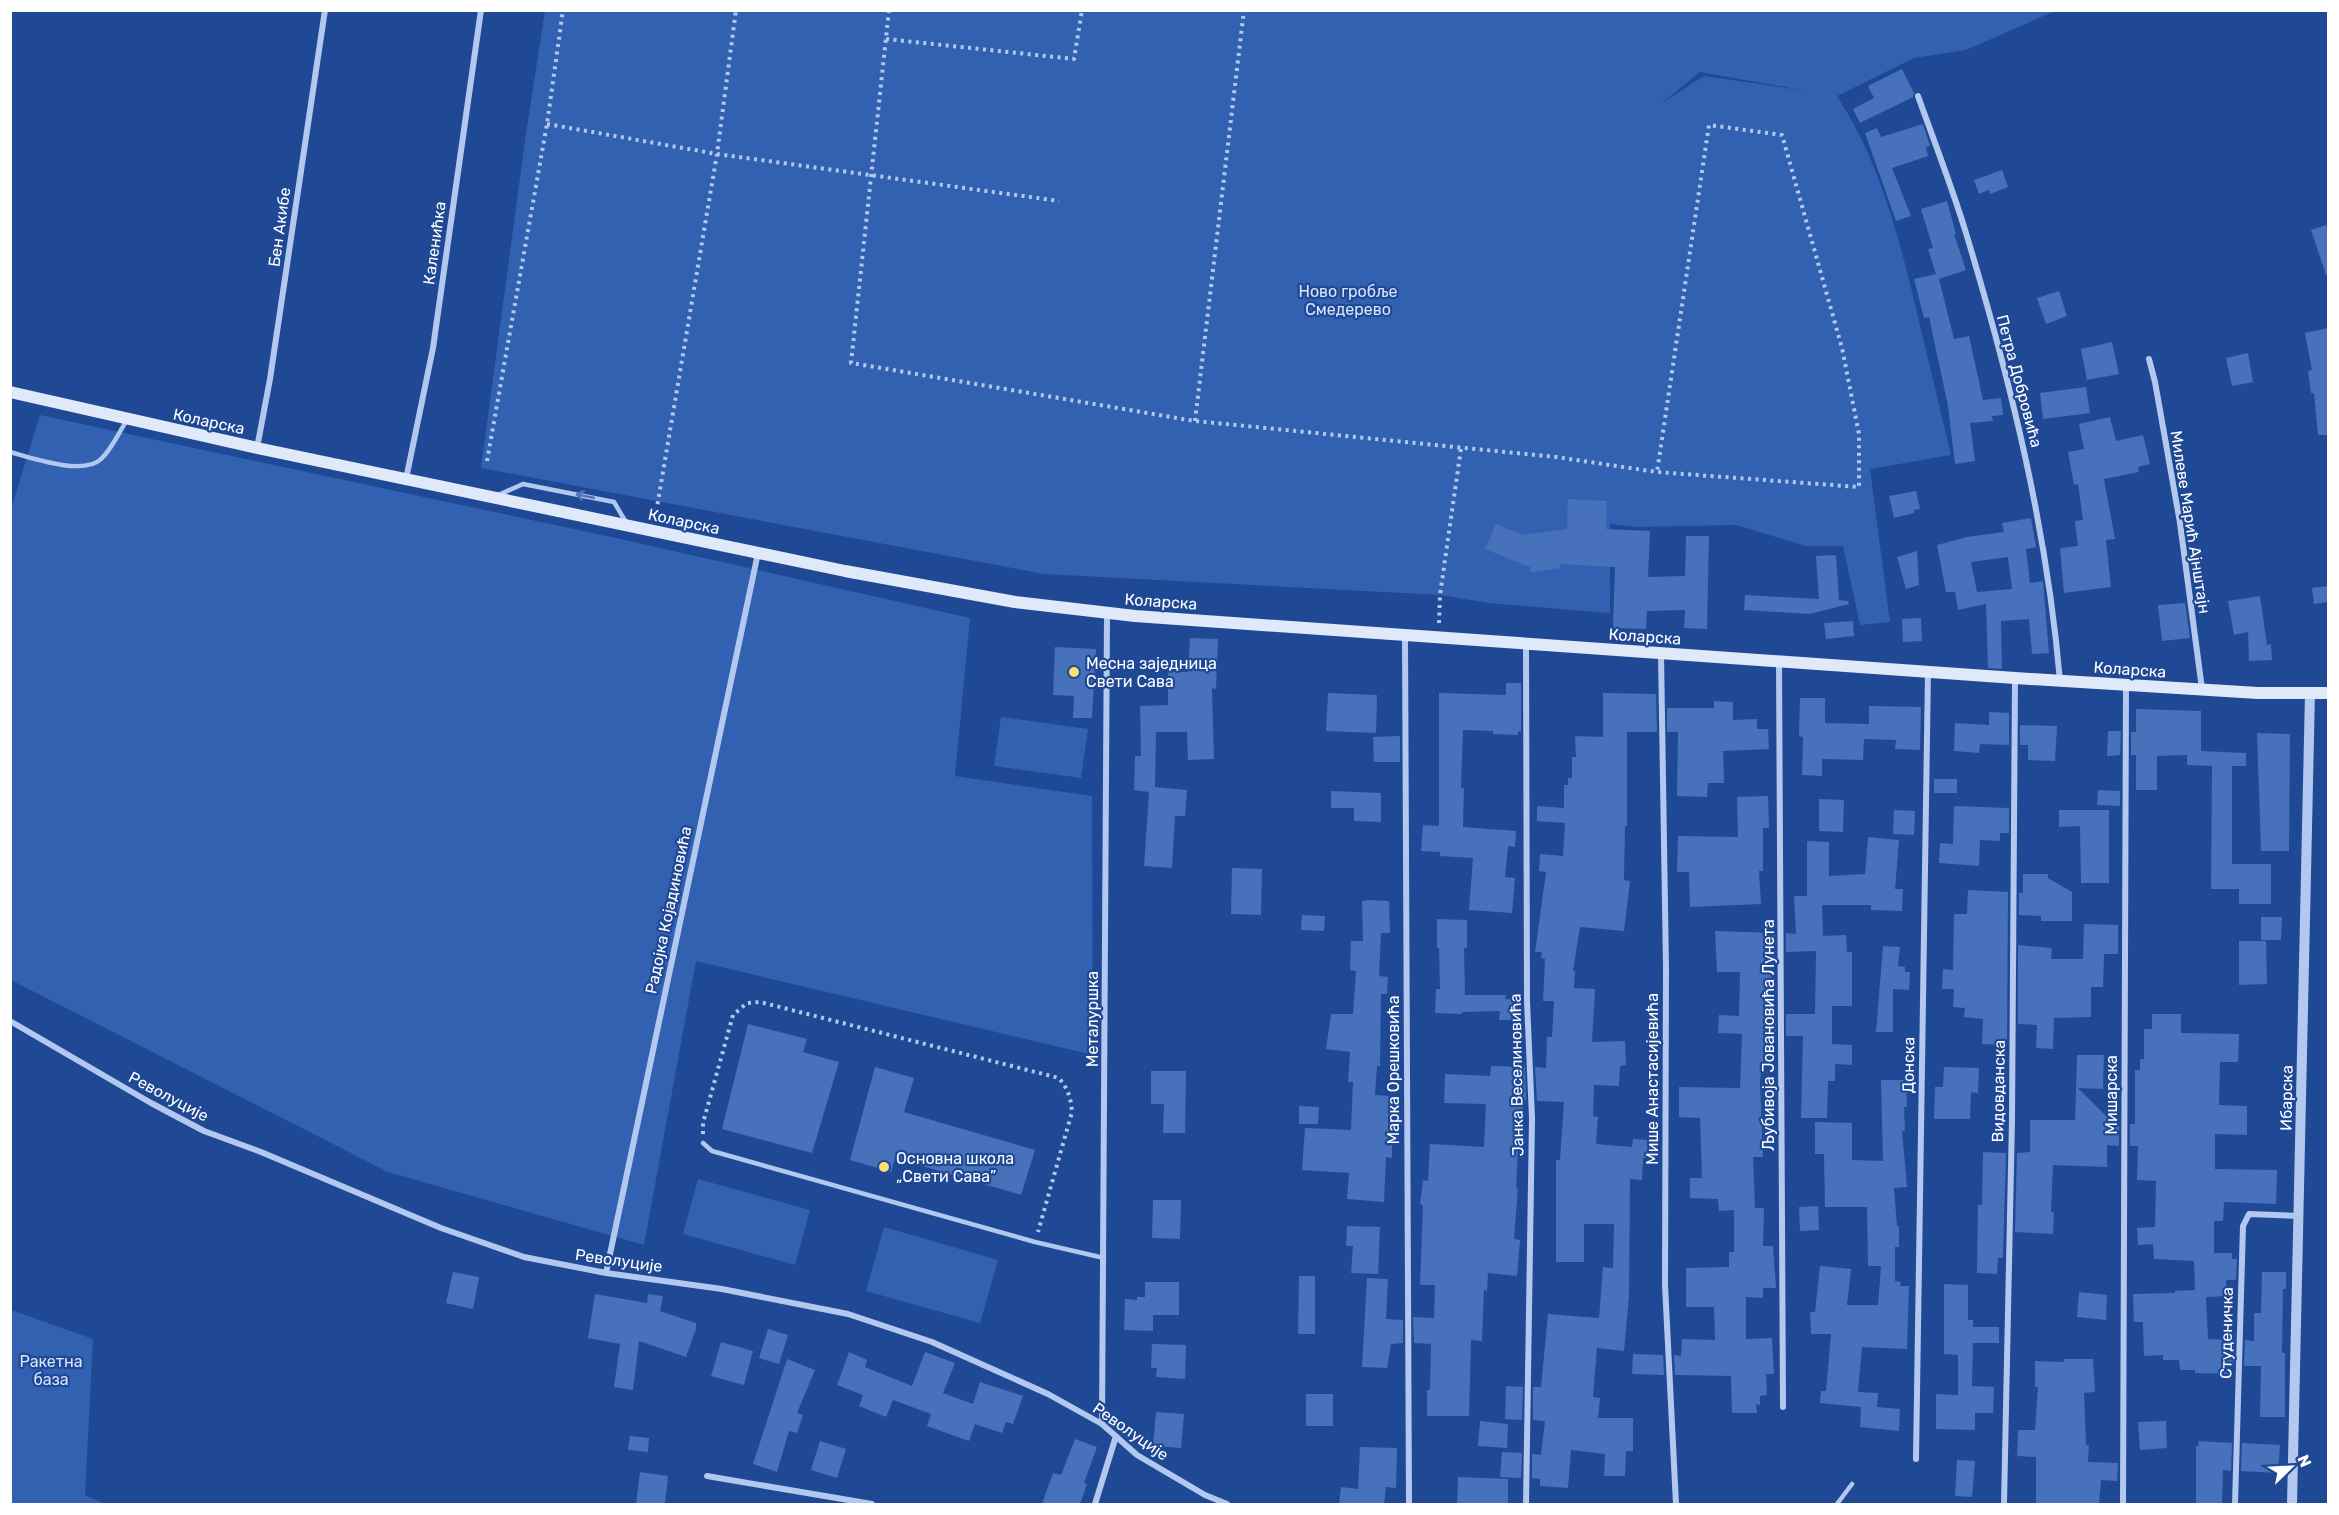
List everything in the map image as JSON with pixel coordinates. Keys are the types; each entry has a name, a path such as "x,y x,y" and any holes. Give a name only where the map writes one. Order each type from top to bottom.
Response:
{"main road":[{"name":"Коларска","path":"10,392 257,448 943,591 1107,614 1779,663 2126,685 2328,693"}],"street":[{"name":"Бен Акибе","path":"257,448 272,368 325,10"},
{"name":"Каленићка","path":"406,479 433,348 481,10"},
{"name":"Петра Добровића","path":"1918,96 1965,232 2022,439 2047,574 2060,681"},
{"name":"Милеве Марић Ајнштајн","path":"2149,359 2180,523 2202,689"},
{"name":"Радојка Којадиновића","path":"606,1273 758,553"},
{"name":"Металуршка","path":"1102,1424 1107,614"},
{"name":"Марка Орешковића","path":"1405,636 1409,1504"},
{"name":"Јанка Веселиновића","path":"1526,645 1527,1001 1532,1118 1526,1504"},
{"name":"Мише Анастасијевића","path":"1661,654 1666,968 1665,1285 1676,1504"},
{"name":"Љубивоја Јовановића Лунета","path":"1779,663 1783,1407"},
{"name":"Донска","path":"1916,1459 1928,672"},
{"name":"Видовданска","path":"2004,1504 2011,1130 2015,678"},
{"name":"Мишарска","path":"2123,1504 2126,685"},
{"name":"Ибарска","path":"2292,1504 2310,693"},
{"name":"Револуције","path":"10,1021 204,1131 441,1228 524,1257 606,1273 722,1289 848,1314 923,1339 973,1359 1048,1394 1102,1424 1137,1455 1205,1495 1227,1504"},
{"name":"Студеничка","path":"2235,1504 2243,1226 2249,1214 2299,1216"},
{"path":"1095,1504 1116,1436"},
{"path":"707,1476 872,1504"},
{"path":"1202,1504 1205,1495"}],"lane":[{"path":"10,452 78,467 92,465 101,459 127,420"},
{"path":"495,496 523,484 614,501 628,526"},
{"path":"703,1143 712,1151 1035,1242 1104,1258"},
{"path":"1837,1504 1852,1484"}],"path":[{"path":"487,461 547,124 563,10"},
{"path":"652,531 659,502 717,154 736,10"},
{"path":"889,10 851,363 1195,421 1556,457 1657,472 1859,487 1859,434 1842,348 1782,135 1709,125 1657,472"},
{"path":"886,39 1074,60 1082,10"},
{"path":"1195,421 1244,10"},
{"path":"547,124 717,154 1059,201"},
{"path":"1438,639 1440,595 1461,447"},
{"path":"703,1143 703,1123 733,1015 747,1003 760,1002 1059,1078 1071,1098 1072,1113 1035,1242"}],"green space":[{"name":"Ново гробље Смедерево","path":"545,11 2055,11 1966,50 1914,58 1837,96 1865,148 1887,202 1904,259 1951,455 1870,469 1890,622 1860,625 1843,546 1806,546 1736,525 1635,527 1610,524 1610,613 1489,603 1440,595 1044,574 481,468 526,133","holes":["1700,72 1807,91 1704,76 1662,103"]},
{"path":"40,415 616,538 970,618 955,776 1092,796 1093,1055 696,961 644,1245 388,1172 11,980 10,512"},
{"path":"1001,717 1088,729 1081,778 994,766"},
{"path":"698,1179 810,1210 795,1265 683,1234"},
{"path":"884,1227 998,1260 980,1323 866,1291"},
{"name":"Ракетна база","path":"11,1310 93,1339 85,1495 105,1504 11,1504"}],"building":[{"path":"1902,69 1914,93 1913,97 1860,123 1853,109 1874,98 1868,86"},
{"path":"1923,124 1930,146 1926,147 1928,156 1892,168 1911,216 1896,221 1865,133 1877,128 1881,137"},
{"path":"2002,170 2008,187 1990,194 1989,190 1979,194 1974,180"},
{"path":"1947,201 1956,234 1954,234 1966,270 1939,279 1954,339 1969,336 1983,400 2001,398 2003,415 1992,416 1993,421 1970,423 1975,461 1955,464 1948,406 1929,317 1924,318 1914,279 1936,274 1928,249 1933,248 1921,209"},
{"path":"2326,225 2328,274 2326,275 2311,230"},
{"path":"2059,291 2067,316 2046,324 2037,298"},
{"path":"2328,328 2328,435 2318,435 2314,393 2311,393 2308,371 2312,370 2305,333"},
{"path":"2112,342 2119,374 2087,380 2081,349"},
{"path":"2248,353 2253,382 2232,386 2226,358"},
{"path":"2086,387 2090,413 2043,419 2040,393"},
{"path":"2110,417 2116,441 2143,435 2150,464 2138,467 2139,472 2104,479 2115,539 2106,540 2111,587 2064,593 2060,548 2078,546 2075,521 2083,520 2078,484 2074,485 2068,452 2084,449 2079,424"},
{"path":"1916,491 1920,509 1914,510 1914,513 1894,518 1889,496"},
{"path":"1568,499 1607,501 1606,529 1650,531 1648,577 1685,576 1686,536 1709,536 1707,629 1684,628 1685,610 1647,611 1646,629 1613,628 1615,567 1560,564 1561,568 1531,572 1530,567 1485,549 1496,524 1522,535 1567,529"},
{"path":"2031,518 2036,547 2026,549 2030,583 2043,581 2049,653 2032,654 2029,619 2001,621 2002,669 1988,668 1986,604 1958,610 1955,592 1946,592 1937,545 1967,537 2004,532 2002,523","holes":["2008,557 2012,589 1977,592 1971,562"]},
{"path":"1917,551 1919,585 1906,589 1897,557"},
{"path":"1836,555 1839,600 1848,601 1849,604 1810,614 1744,610 1745,595 1819,599 1816,556"},
{"path":"2328,586 2328,602 2314,604 2312,588"},
{"path":"2260,596 2267,645 2271,644 2272,660 2249,661 2248,632 2234,635 2228,601"},
{"path":"2185,603 2190,638 2162,641 2158,605"},
{"path":"1921,618 1922,641 1903,642 1902,619"},
{"path":"1853,621 1854,636 1826,639 1824,623"},
{"path":"1190,638 1218,639 1216,689 1212,688 1214,759 1188,760 1187,732 1156,732 1155,787 1187,790 1185,816 1175,816 1172,868 1144,866 1149,792 1134,790 1135,756 1141,756 1140,706 1168,705 1168,672 1188,672"},
{"name":"Месна заједница Свети Сава","path":"1055,647 1096,649 1092,718 1073,718 1074,696 1053,695"},
{"path":"1506,683 1521,683 1521,732 1518,731 1518,735 1463,730 1461,788 1464,788 1463,827 1516,831 1515,847 1508,846 1505,877 1515,878 1512,913 1469,910 1473,858 1440,856 1440,852 1421,851 1423,825 1439,826 1439,693 1506,695"},
{"path":"1328,693 1377,695 1376,733 1326,731"},
{"path":"1603,693 1656,694 1657,732 1627,732 1627,826 1625,826 1624,880 1630,881 1624,931 1580,927 1573,971 1575,971 1574,988 1595,989 1592,1042 1625,1041 1626,1065 1620,1066 1619,1086 1594,1085 1593,1116 1598,1117 1596,1144 1632,1147 1633,1139 1648,1140 1647,1158 1643,1158 1642,1180 1630,1179 1629,1296 1624,1351 1597,1348 1593,1397 1600,1398 1598,1418 1633,1418 1633,1451 1626,1451 1625,1476 1604,1476 1605,1454 1571,1450 1568,1488 1540,1486 1540,1479 1532,1478 1532,1454 1541,1455 1545,1421 1533,1420 1533,1387 1541,1387 1548,1314 1599,1318 1603,1267 1613,1268 1614,1224 1584,1224 1584,1262 1556,1262 1556,1160 1560,1160 1564,1102 1537,1101 1535,1067 1546,1068 1547,1037 1552,1037 1554,1001 1543,1001 1545,959 1541,958 1542,952 1535,952 1546,872 1539,871 1540,854 1563,856 1565,823 1537,821 1537,806 1564,808 1564,785 1568,785 1568,778 1572,778 1572,757 1576,757 1575,736 1603,737"},
{"path":"1800,698 1825,698 1825,723 1869,724 1869,706 1921,707 1920,750 1895,749 1896,740 1864,739 1863,760 1822,759 1822,776 1802,775 1803,737 1799,736"},
{"path":"1714,701 1733,702 1733,720 1757,719 1757,729 1768,729 1769,749 1723,751 1724,783 1708,783 1707,797 1677,796 1678,732 1667,732 1667,708 1714,708"},
{"path":"2136,709 2201,711 2201,751 2246,753 2246,766 2232,766 2232,864 2271,864 2271,904 2239,904 2239,889 2211,889 2212,766 2187,765 2187,755 2157,756 2157,790 2136,790 2136,755 2131,755 2131,732 2136,732"},
{"path":"1989,712 2009,713 2009,745 1980,744 1979,753 1954,751 1955,723 1989,725"},
{"path":"2020,725 2057,726 2055,761 2028,760 2028,745 2020,745"},
{"path":"2108,731 2121,731 2120,755 2107,756"},
{"path":"2257,733 2290,734 2289,851 2261,851"},
{"path":"1400,736 1400,762 1374,762 1373,737"},
{"path":"1934,779 1957,779 1957,793 1934,793"},
{"path":"2098,790 2120,791 2120,806 2097,805"},
{"path":"1331,791 1381,793 1381,822 1354,821 1354,808 1331,808"},
{"path":"1768,796 1769,828 1763,828 1763,871 1759,871 1761,904 1690,907 1689,872 1677,872 1678,836 1738,837 1737,797"},
{"path":"1819,799 1844,800 1843,832 1819,831"},
{"path":"1954,806 2009,808 2009,833 2000,833 2000,841 1980,840 1979,866 1939,863 1940,843 1953,844"},
{"path":"1894,810 1915,811 1914,835 1893,834"},
{"path":"2059,810 2109,810 2109,883 2081,883 2080,826 2059,827"},
{"path":"1868,837 1899,840 1895,889 1903,889 1902,911 1871,910 1871,905 1822,905 1823,936 1846,935 1847,952 1852,952 1852,1006 1832,1006 1832,1044 1852,1045 1852,1065 1835,1064 1835,1081 1828,1081 1827,1118 1801,1118 1803,1036 1786,1036 1786,1014 1815,1014 1816,951 1786,952 1786,933 1796,934 1794,896 1807,896 1807,841 1829,842 1829,876 1865,874"},
{"path":"1232,868 1262,869 1261,915 1231,914"},
{"path":"2023,874 2048,874 2048,878 2072,892 2072,921 2041,921 2041,916 2019,915 2019,893 2023,893"},
{"path":"1968,890 2008,892 2007,1045 1982,1044 1983,1019 1964,1017 1965,1008 1953,1007 1954,989 1942,989 1943,969 1953,970 1954,914 1967,914"},
{"path":"1362,901 1389,901 1390,933 1381,933 1379,976 1388,977 1387,994 1381,994 1380,1066 1377,1066 1375,1095 1390,1096 1389,1131 1392,1131 1392,1158 1386,1157 1384,1202 1347,1199 1349,1173 1302,1170 1305,1128 1351,1130 1353,1082 1348,1082 1350,1052 1326,1049 1331,1014 1353,1014 1356,971 1350,970 1351,941 1363,941"},
{"path":"1302,915 1325,916 1324,931 1301,930"},
{"path":"2261,917 2282,917 2281,940 2261,940"},
{"path":"1437,919 1467,920 1467,948 1464,948 1465,995 1506,995 1505,999 1520,1000 1519,1020 1499,1020 1500,1011 1462,1012 1462,1014 1435,1013 1436,989 1440,989"},
{"path":"2084,924 2118,925 2118,954 2104,954 2103,987 2091,987 2091,1017 2054,1018 2053,1049 2036,1048 2037,1025 2018,1024 2018,945 2052,948 2051,959 2083,959"},
{"path":"1715,931 1775,933 1775,952 1772,955 1771,1014 1776,1014 1776,1036 1770,1036 1770,1065 1762,1065 1760,1081 1763,1157 1753,1157 1755,1208 1764,1208 1763,1246 1773,1246 1776,1288 1763,1288 1763,1298 1746,1297 1746,1339 1772,1338 1774,1374 1766,1374 1767,1395 1760,1396 1760,1405 1756,1404 1757,1413 1732,1413 1731,1376 1675,1375 1674,1355 1681,1356 1682,1339 1715,1340 1714,1307 1686,1307 1686,1268 1729,1267 1729,1252 1734,1252 1734,1210 1719,1211 1718,1199 1690,1198 1690,1178 1702,1178 1700,1118 1679,1117 1679,1087 1740,1088 1742,1034 1718,1033 1719,1015 1739,1016 1740,972 1717,972"},
{"path":"2239,941 2266,941 2267,984 2239,985"},
{"path":"1883,946 1900,947 1898,966 1905,967 1905,972 1910,972 1909,990 1893,989 1893,1032 1876,1032"},
{"path":"2152,1014 2181,1014 2181,1033 2239,1034 2238,1062 2220,1062 2219,1105 2247,1106 2247,1135 2215,1134 2215,1169 2277,1170 2276,1204 2224,1202 2223,1221 2214,1221 2214,1253 2232,1253 2232,1259 2237,1259 2236,1280 2226,1280 2227,1296 2206,1297 2208,1339 2234,1340 2234,1366 2230,1366 2230,1374 2180,1370 2179,1360 2163,1360 2163,1355 2144,1356 2143,1322 2134,1322 2133,1294 2195,1290 2194,1261 2154,1259 2153,1244 2138,1245 2137,1228 2155,1227 2156,1181 2137,1180 2138,1146 2130,1146 2130,1124 2135,1124 2135,1070 2140,1070 2140,1059 2144,1059 2144,1029 2152,1029"},
{"path":"748,1024 807,1039 803,1052 839,1062 812,1153 722,1129"},
{"path":"2077,1055 2104,1055 2103,1089 2078,1088 2114,1124 2119,1124 2119,1146 2107,1145 2107,1167 2053,1165 2051,1212 2054,1212 2053,1234 2015,1232 2017,1153 2030,1152 2030,1120 2075,1120"},
{"path":"1491,1066 1525,1067 1526,1100 1523,1100 1523,1109 1520,1109 1514,1239 1520,1240 1517,1276 1488,1273 1487,1291 1484,1290 1482,1341 1471,1340 1469,1416 1427,1416 1431,1344 1414,1343 1413,1317 1434,1318 1435,1285 1420,1285 1423,1205 1420,1204 1423,1180 1428,1181 1430,1144 1484,1147 1486,1104 1444,1103 1445,1074 1490,1076"},
{"path":"875,1067 914,1078 904,1112 1035,1150 1021,1195 895,1158 891,1172 850,1160"},
{"path":"1944,1067 1979,1068 1978,1093 1971,1092 1970,1119 1934,1119 1935,1087 1943,1087"},
{"path":"1151,1071 1186,1071 1185,1133 1163,1133 1164,1104 1151,1104"},
{"path":"1881,1080 1906,1080 1907,1107 1904,1107 1905,1131 1902,1131 1907,1187 1894,1188 1897,1226 1899,1226 1899,1247 1895,1247 1895,1281 1901,1282 1900,1286 1909,1286 1907,1349 1862,1347 1858,1392 1878,1393 1877,1407 1900,1409 1899,1431 1860,1427 1861,1407 1820,1403 1821,1391 1826,1391 1831,1334 1811,1334 1810,1312 1815,1312 1820,1266 1851,1269 1847,1305 1878,1305 1881,1266 1868,1266 1867,1207 1825,1207 1824,1154 1815,1154 1815,1122 1852,1123 1852,1160 1883,1161"},
{"path":"1299,1106 1319,1107 1318,1124 1299,1124"},
{"path":"1983,1152 2006,1153 2003,1258 1998,1258 1997,1274 1977,1273 1978,1205 1982,1205"},
{"path":"1153,1200 1181,1200 1180,1239 1152,1238"},
{"path":"1818,1206 1819,1230 1800,1231 1799,1207"},
{"path":"1347,1226 1380,1227 1378,1274 1351,1273 1353,1246 1346,1246"},
{"path":"453,1272 479,1277 473,1309 446,1303"},
{"path":"2262,1272 2286,1272 2286,1289 2283,1289 2282,1353 2285,1353 2285,1417 2260,1417 2261,1366 2244,1366 2245,1340 2254,1341 2254,1313 2261,1313"},
{"path":"1299,1276 1315,1276 1315,1334 1298,1334"},
{"path":"1367,1278 1388,1279 1386,1319 1403,1320 1403,1343 1391,1344 1387,1368 1362,1367"},
{"path":"1145,1282 1179,1282 1179,1315 1153,1315 1153,1331 1124,1330 1125,1299 1137,1300 1137,1297 1145,1297"},
{"path":"1944,1284 1968,1285 1968,1320 1973,1320 1973,1327 1999,1327 1999,1343 1973,1343 1972,1386 1994,1387 1993,1413 1975,1413 1975,1430 1936,1429 1936,1394 1958,1395 1958,1355 1944,1354"},
{"path":"2079,1292 2107,1295 2106,1320 2077,1317"},
{"path":"595,1294 647,1303 648,1294 663,1296 660,1311 696,1323 686,1357 639,1341 633,1390 614,1387 620,1344 588,1338"},
{"path":"768,1329 788,1335 779,1364 759,1358"},
{"path":"721,1342 753,1351 744,1385 711,1376"},
{"path":"1152,1344 1186,1345 1185,1379 1156,1377 1157,1368 1151,1368"},
{"path":"849,1352 867,1360 865,1367 912,1386 925,1352 955,1363 943,1393 973,1404 980,1382 1023,1396 1013,1424 1006,1422 1002,1433 975,1424 969,1441 927,1426 931,1414 893,1400 886,1417 859,1406 863,1395 837,1385"},
{"path":"1633,1354 1663,1355 1664,1375 1632,1374"},
{"path":"787,1359 815,1370 797,1413 803,1415 797,1433 789,1431 777,1472 753,1464"},
{"path":"2064,1359 2093,1359 2095,1392 2084,1393 2086,1445 2089,1445 2088,1462 2118,1463 2117,1481 2101,1480 2099,1504 2036,1504 2036,1457 2017,1456 2018,1430 2035,1430 2038,1387 2035,1387 2035,1361 2064,1362"},
{"path":"1506,1386 1523,1387 1522,1420 1505,1419"},
{"path":"1306,1394 1333,1394 1333,1426 1306,1426"},
{"path":"1156,1412 1184,1414 1181,1448 1153,1446"},
{"path":"1480,1421 1508,1424 1507,1448 1478,1446"},
{"path":"2166,1421 2167,1448 2140,1450 2138,1422"},
{"path":"630,1436 649,1438 648,1452 628,1450"},
{"path":"1075,1439 1097,1447 1084,1483 1087,1484 1080,1504 1042,1504 1053,1473 1061,1475"},
{"path":"820,1441 846,1449 837,1478 811,1470"},
{"path":"2198,1441 2232,1443 2231,1471 2223,1470 2222,1504 2196,1504 2196,1446 2199,1446"},
{"path":"2242,1443 2280,1445 2278,1473 2241,1471"},
{"path":"1360,1447 1397,1448 1396,1488 1386,1487 1384,1504 1339,1504 1341,1487 1358,1489"},
{"path":"1502,1452 1522,1453 1521,1478 1500,1477"},
{"path":"1957,1460 1975,1461 1972,1497 1955,1496"},
{"path":"640,1472 668,1476 665,1504 636,1504"},
{"path":"1458,1477 1508,1479 1508,1504 1457,1504"}],"place":[{"name":"Месна заједница Свети Сава","path":"1074,672"},
{"name":"Основна школа „Свети Сава”","path":"884,1167"}]}
